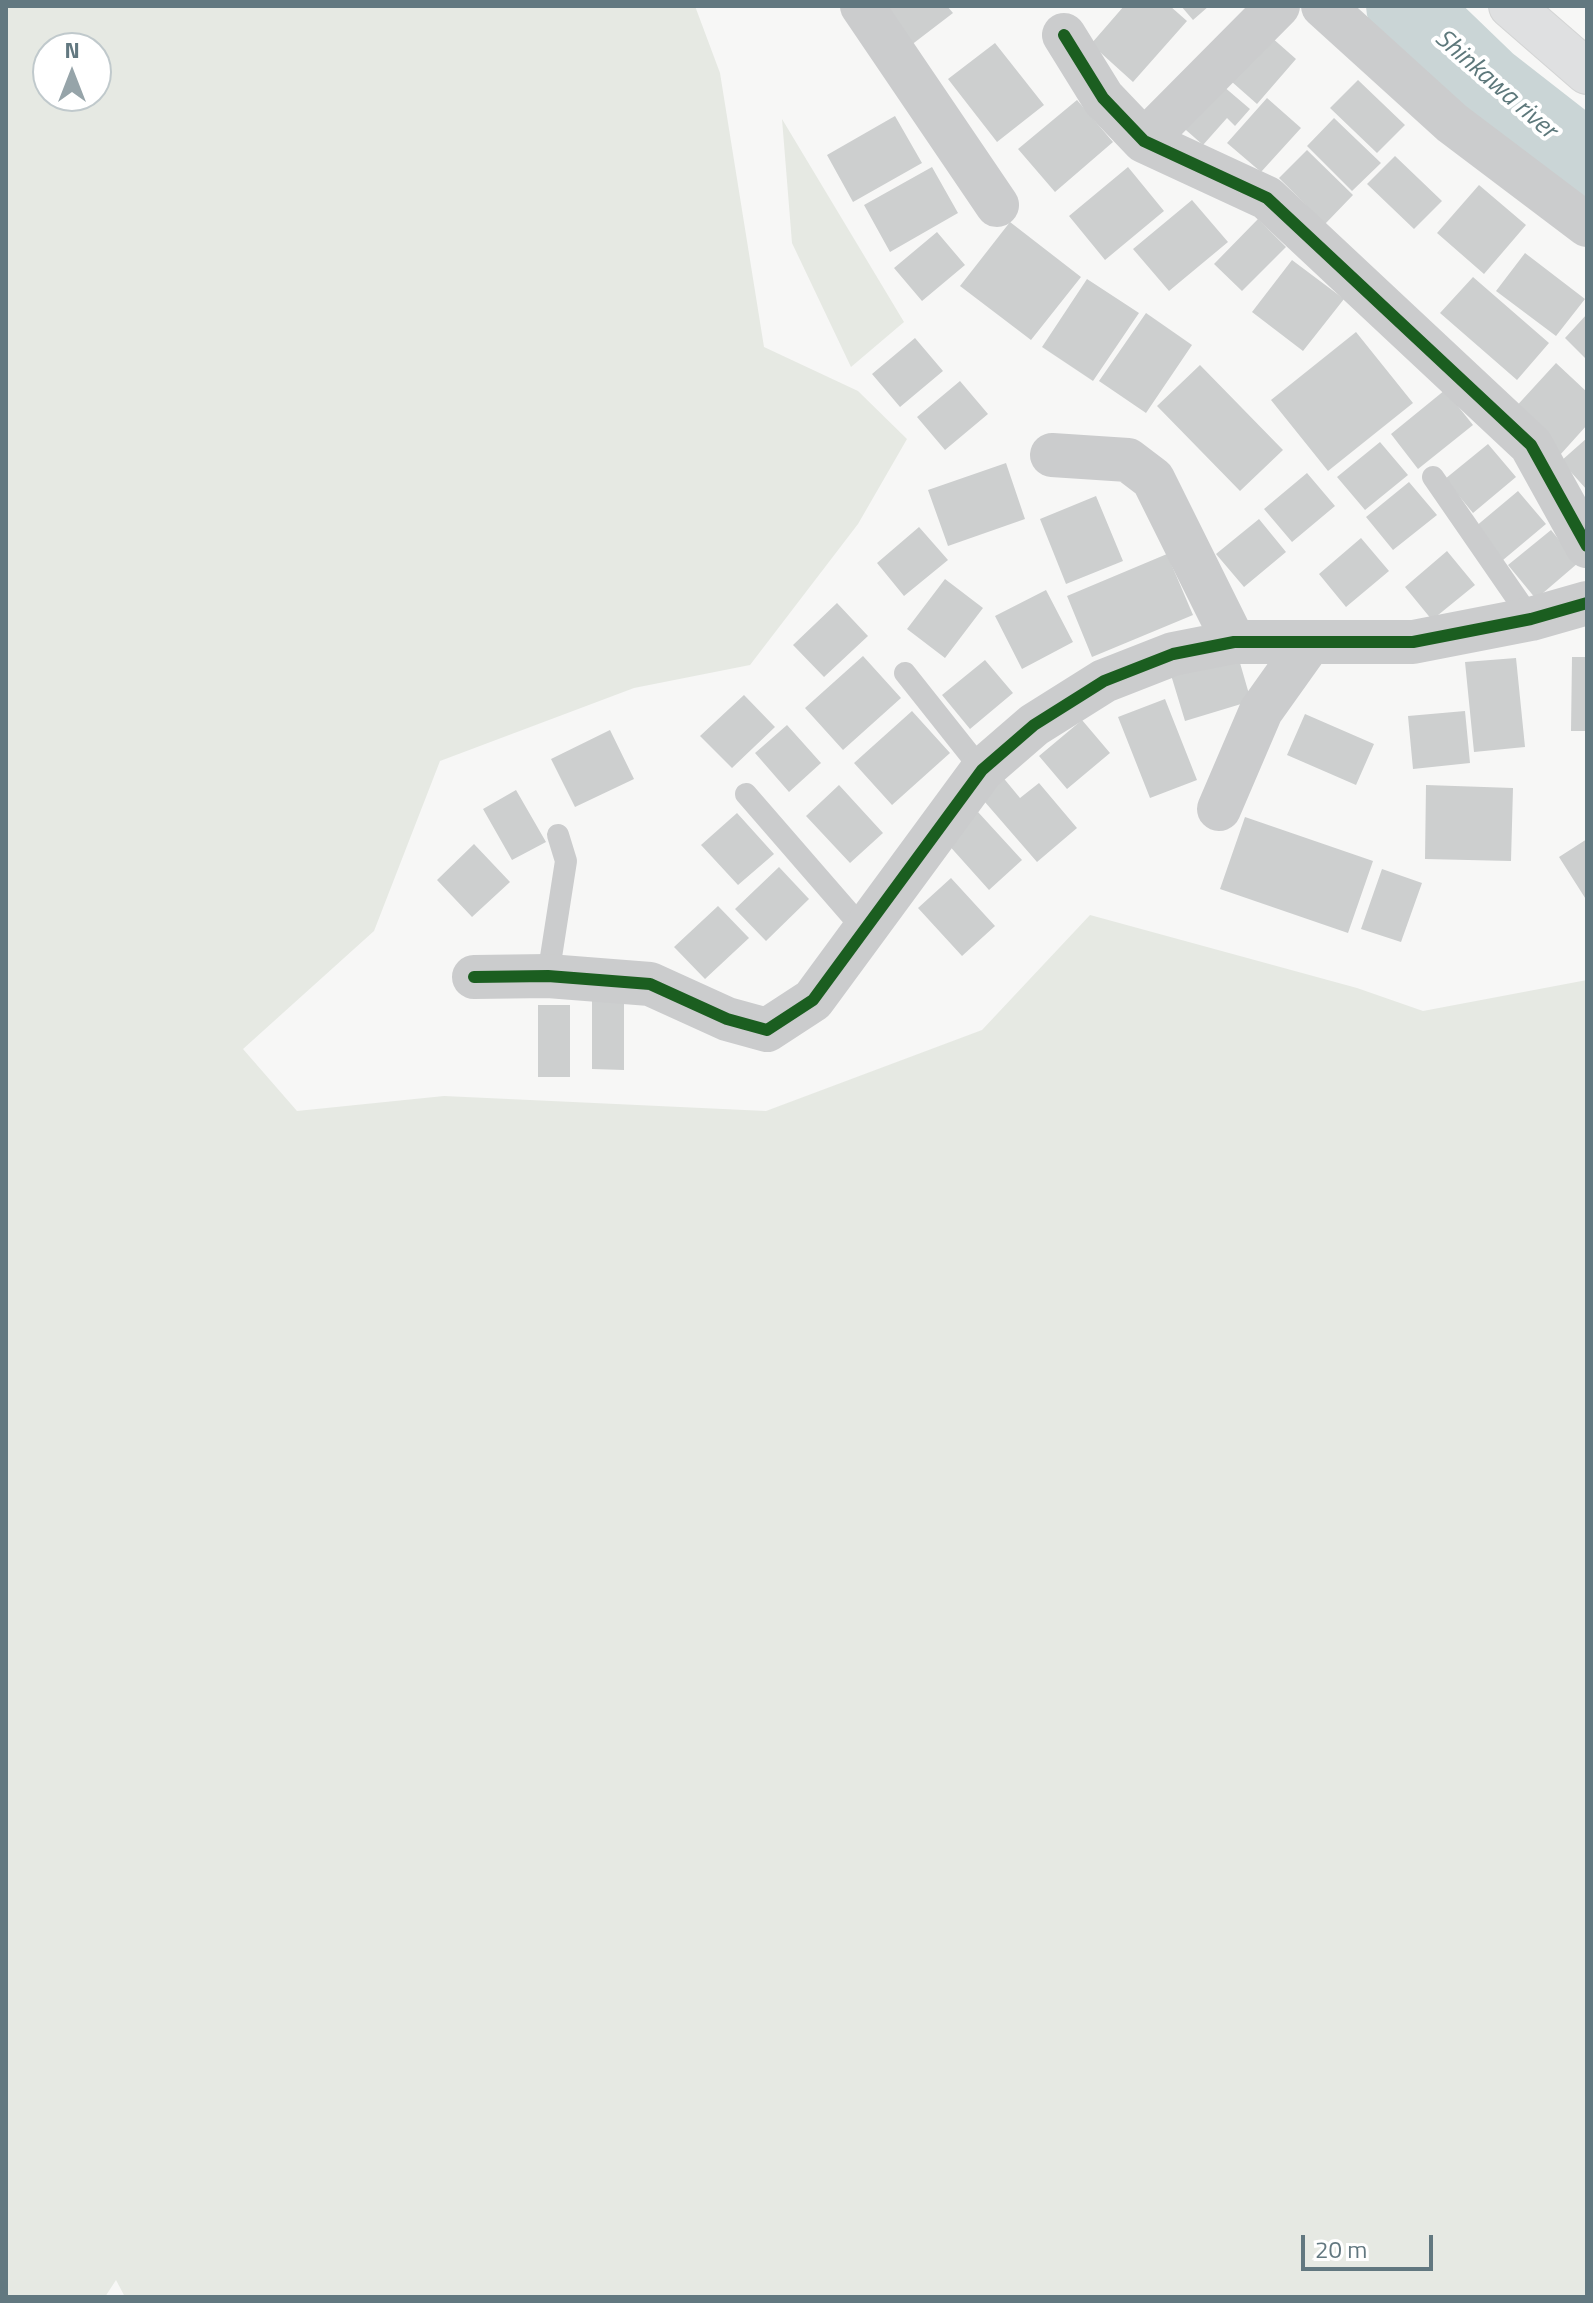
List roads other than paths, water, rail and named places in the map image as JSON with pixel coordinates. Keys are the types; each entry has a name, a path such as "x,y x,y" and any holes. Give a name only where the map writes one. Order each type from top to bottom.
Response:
{"main road":[{"path":"1511,6 1587,72"}],"street":[{"path":"862,6 997,205"},
{"path":"1144,141 1278,6"},
{"path":"1323,6 1452,123 1587,225"},
{"path":"1064,35 1103,98 1144,141 1267,198 1531,445 1587,546"},
{"path":"1052,455 1128,460 1153,479 1234,642"},
{"path":"474,977 548,976 650,984 727,1019 767,1030 813,1000 982,770 1034,725 1104,681 1173,654 1234,642 1308,645 1413,642 1531,619 1587,603"},
{"path":"1219,809 1261,711 1308,645"}],"lane":[{"path":"1433,477 1531,619"},
{"path":"905,673 982,770"},
{"path":"746,794 865,931"},
{"path":"548,976 566,861 558,835"}],"waterway":[{"name":"Shinkawa river","path":"1406,6 1487,84 1587,162"}]}
